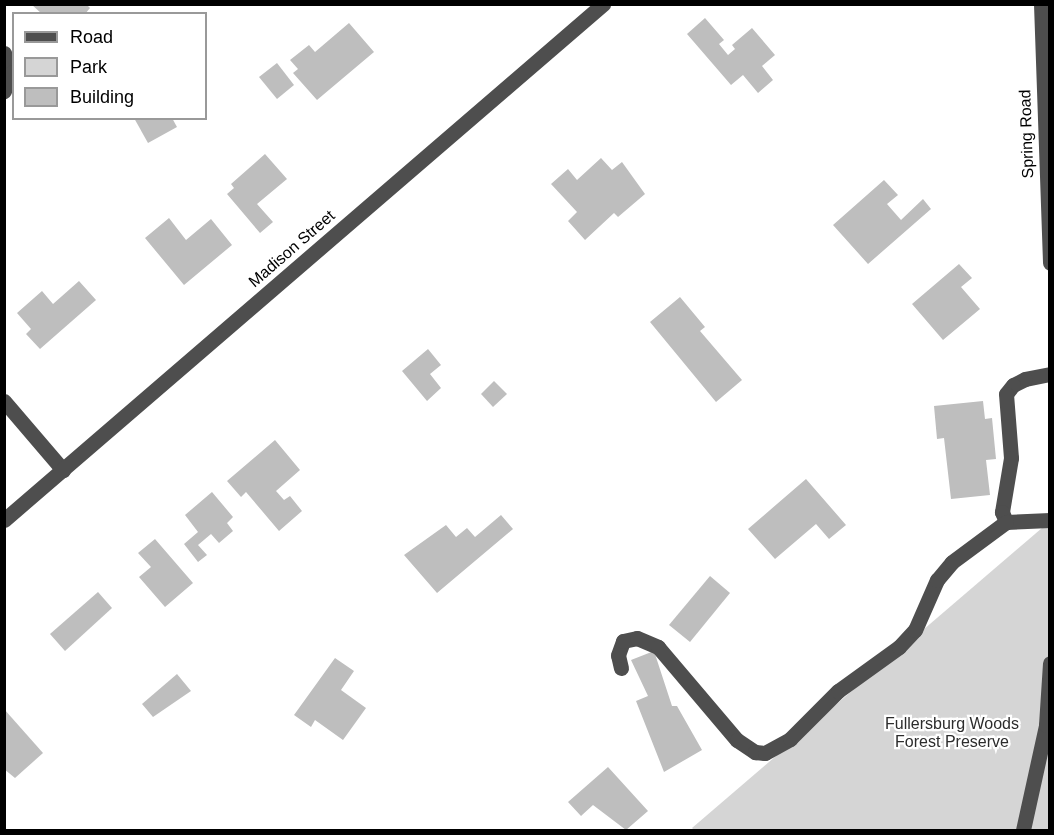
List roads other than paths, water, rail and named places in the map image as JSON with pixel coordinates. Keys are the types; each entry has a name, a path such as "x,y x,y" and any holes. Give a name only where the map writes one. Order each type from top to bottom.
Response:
{"street":[{"name":"Madison Street","path":"4,520 603,4"},
{"name":"Spring Road","path":"1041,4 1050,263"},
{"path":"4,54 12,72 4,91"},
{"path":"1006,522 1002,498 1011,458 1006,394 1019,382 1050,374"},
{"path":"4,401 63,470"},
{"path":"621,668 618,655 623,641 637,638 658,647 737,741 755,752 765,753 790,739 838,691 899,646 915,630 937,580 952,562 1006,522 1050,520"},
{"path":"1023,831 1044,764 1050,663"}],"park label":[{"name":"Fullersburg Woods Forest Preserve","path":"952,733"}]}
